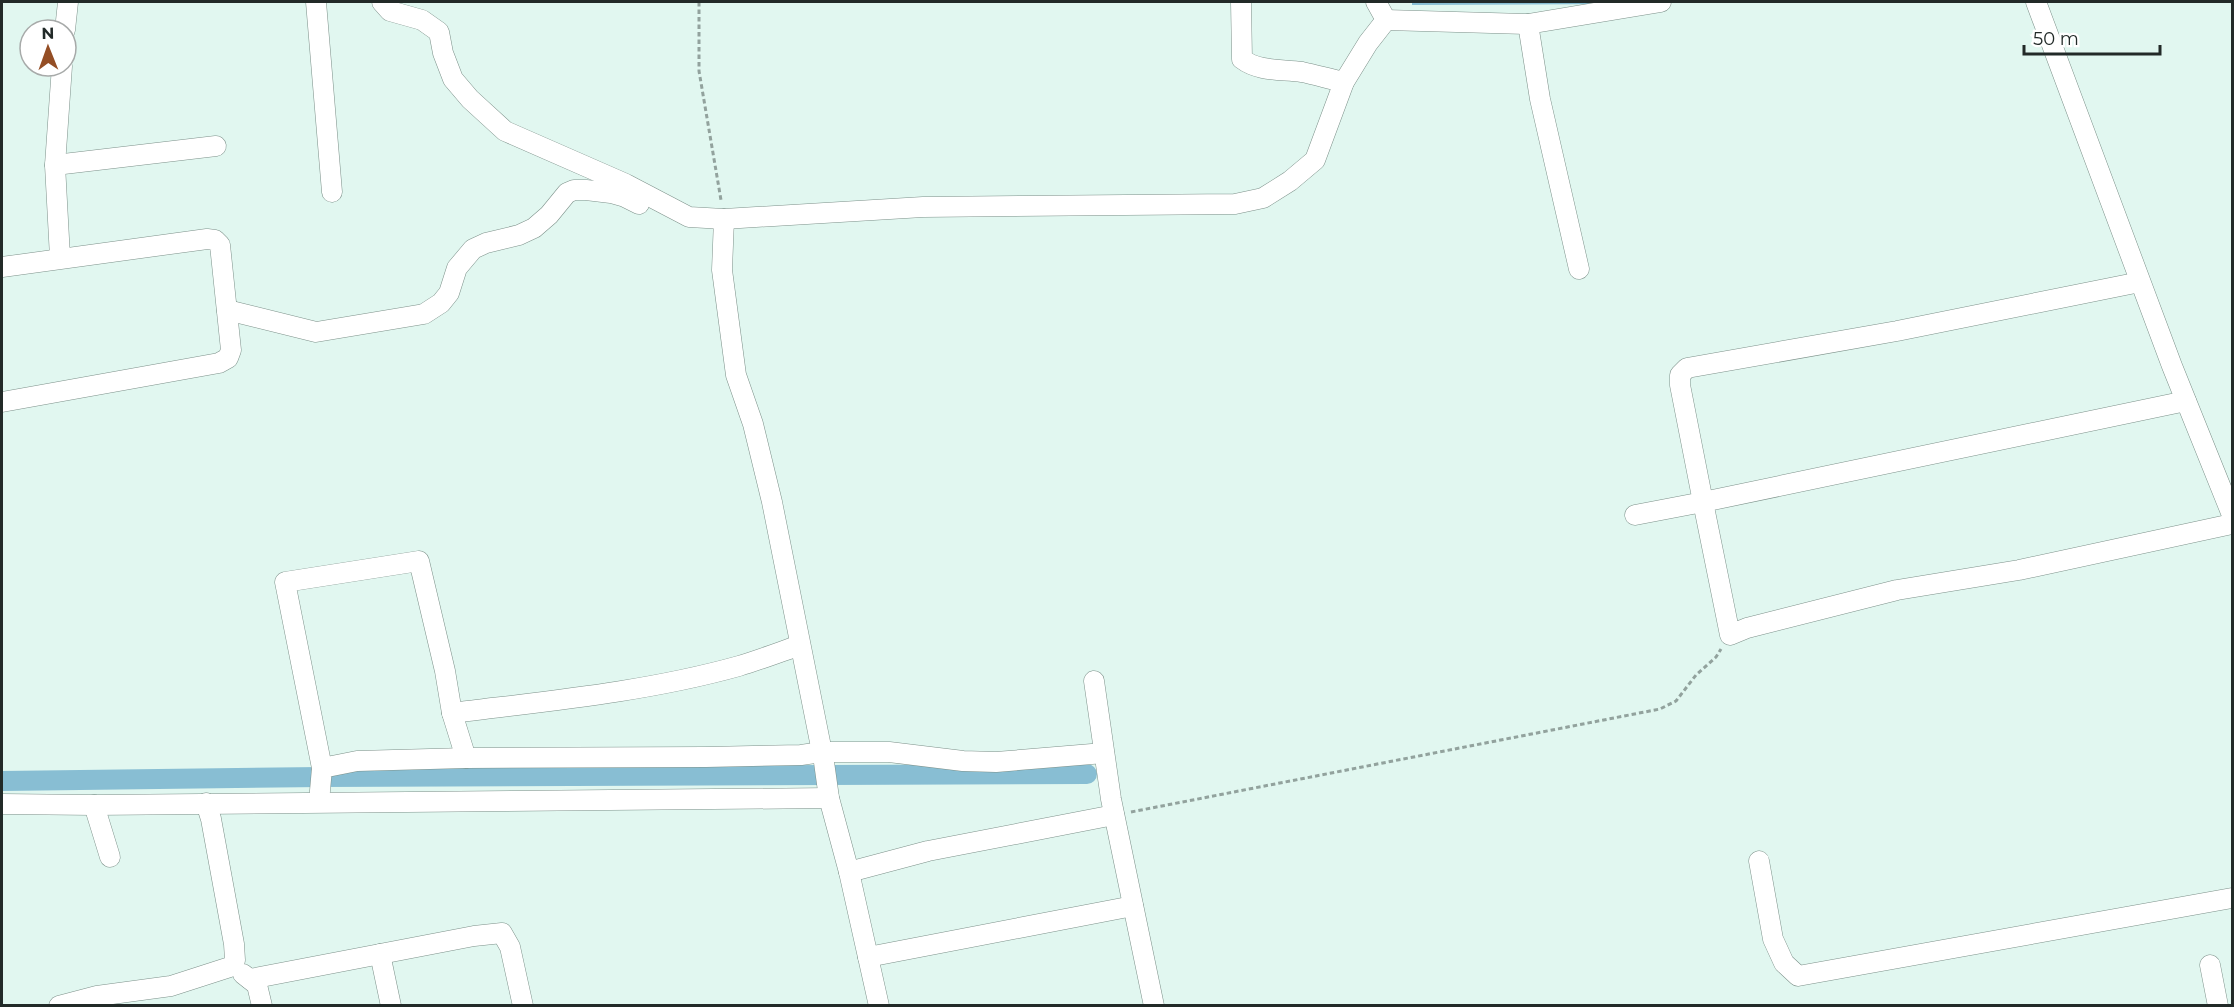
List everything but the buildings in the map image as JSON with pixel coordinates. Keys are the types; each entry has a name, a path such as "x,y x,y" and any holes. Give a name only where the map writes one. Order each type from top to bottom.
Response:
{"street":[{"path":"66,18 68,2"},
{"path":"316,2 332,192"},
{"path":"382,2 390,11 422,20 438,32 453,79 470,99 505,131 626,184 689,217"},
{"path":"1241,2 1242,59 1249,64 1263,68 1302,72 1344,82"},
{"path":"1376,2 1386,20"},
{"path":"1386,20 1528,24 1661,2"},
{"path":"2036,2 2140,282 2232,515"},
{"path":"227,310 316,333 424,314 441,303 449,293 457,268 473,249 486,243 519,236 534,228 549,215 563,197 574,190 625,197 663,217 674,219 689,217 724,219 923,207 1235,204 1263,198 1290,181 1315,160 1344,82 1368,43 1386,20"},
{"path":"1528,24 1549,143 1579,269"},
{"path":"60,257 55,165 61,78"},
{"path":"55,165 216,146"},
{"path":"724,219 722,270 736,375 753,424 772,502 829,798 849,872 879,1005"},
{"path":"2,267 60,257 207,239 215,240 220,245 231,350 228,358 219,363 2,402"},
{"path":"2140,282 1897,330 1687,368 1680,375 1680,385 1730,635 1757,625 1897,590 2019,570 2232,524"},
{"path":"1635,515 2186,401"},
{"path":"319,802 322,768 285,582 420,561 445,671 452,713 466,758"},
{"path":"452,713 586,696 660,683 739,666 800,645"},
{"path":"1094,681 1114,815 1154,1005"},
{"path":"322,768 357,761 466,758 801,755 824,763 889,752 963,761 996,762 1104,753"},
{"path":"2,804 829,798"},
{"path":"59,1005 97,996 172,996 233,966 234,944 206,803"},
{"path":"94,805 110,857"},
{"path":"849,872 928,851 1114,815"},
{"path":"1759,861 1773,939 1784,963 1798,976 2232,898"},
{"path":"868,957 1133,906"},
{"path":"250,979 474,936 501,933 510,947 523,1005"},
{"path":"380,954 392,1005"},
{"path":"2210,964 2218,1005"},
{"path":"233,966 257,985 262,1005"}],"path":[{"path":"699,2 699,71 724,219"},
{"path":"1114,815 1161,808 1660,709 1676,701 1696,675 1716,657 1730,635"}],"water":[{"path":"1412,2 1617,2 1617,4 1412,5"}],"waterway":[{"path":"2,781 321,777 1087,774"}]}
